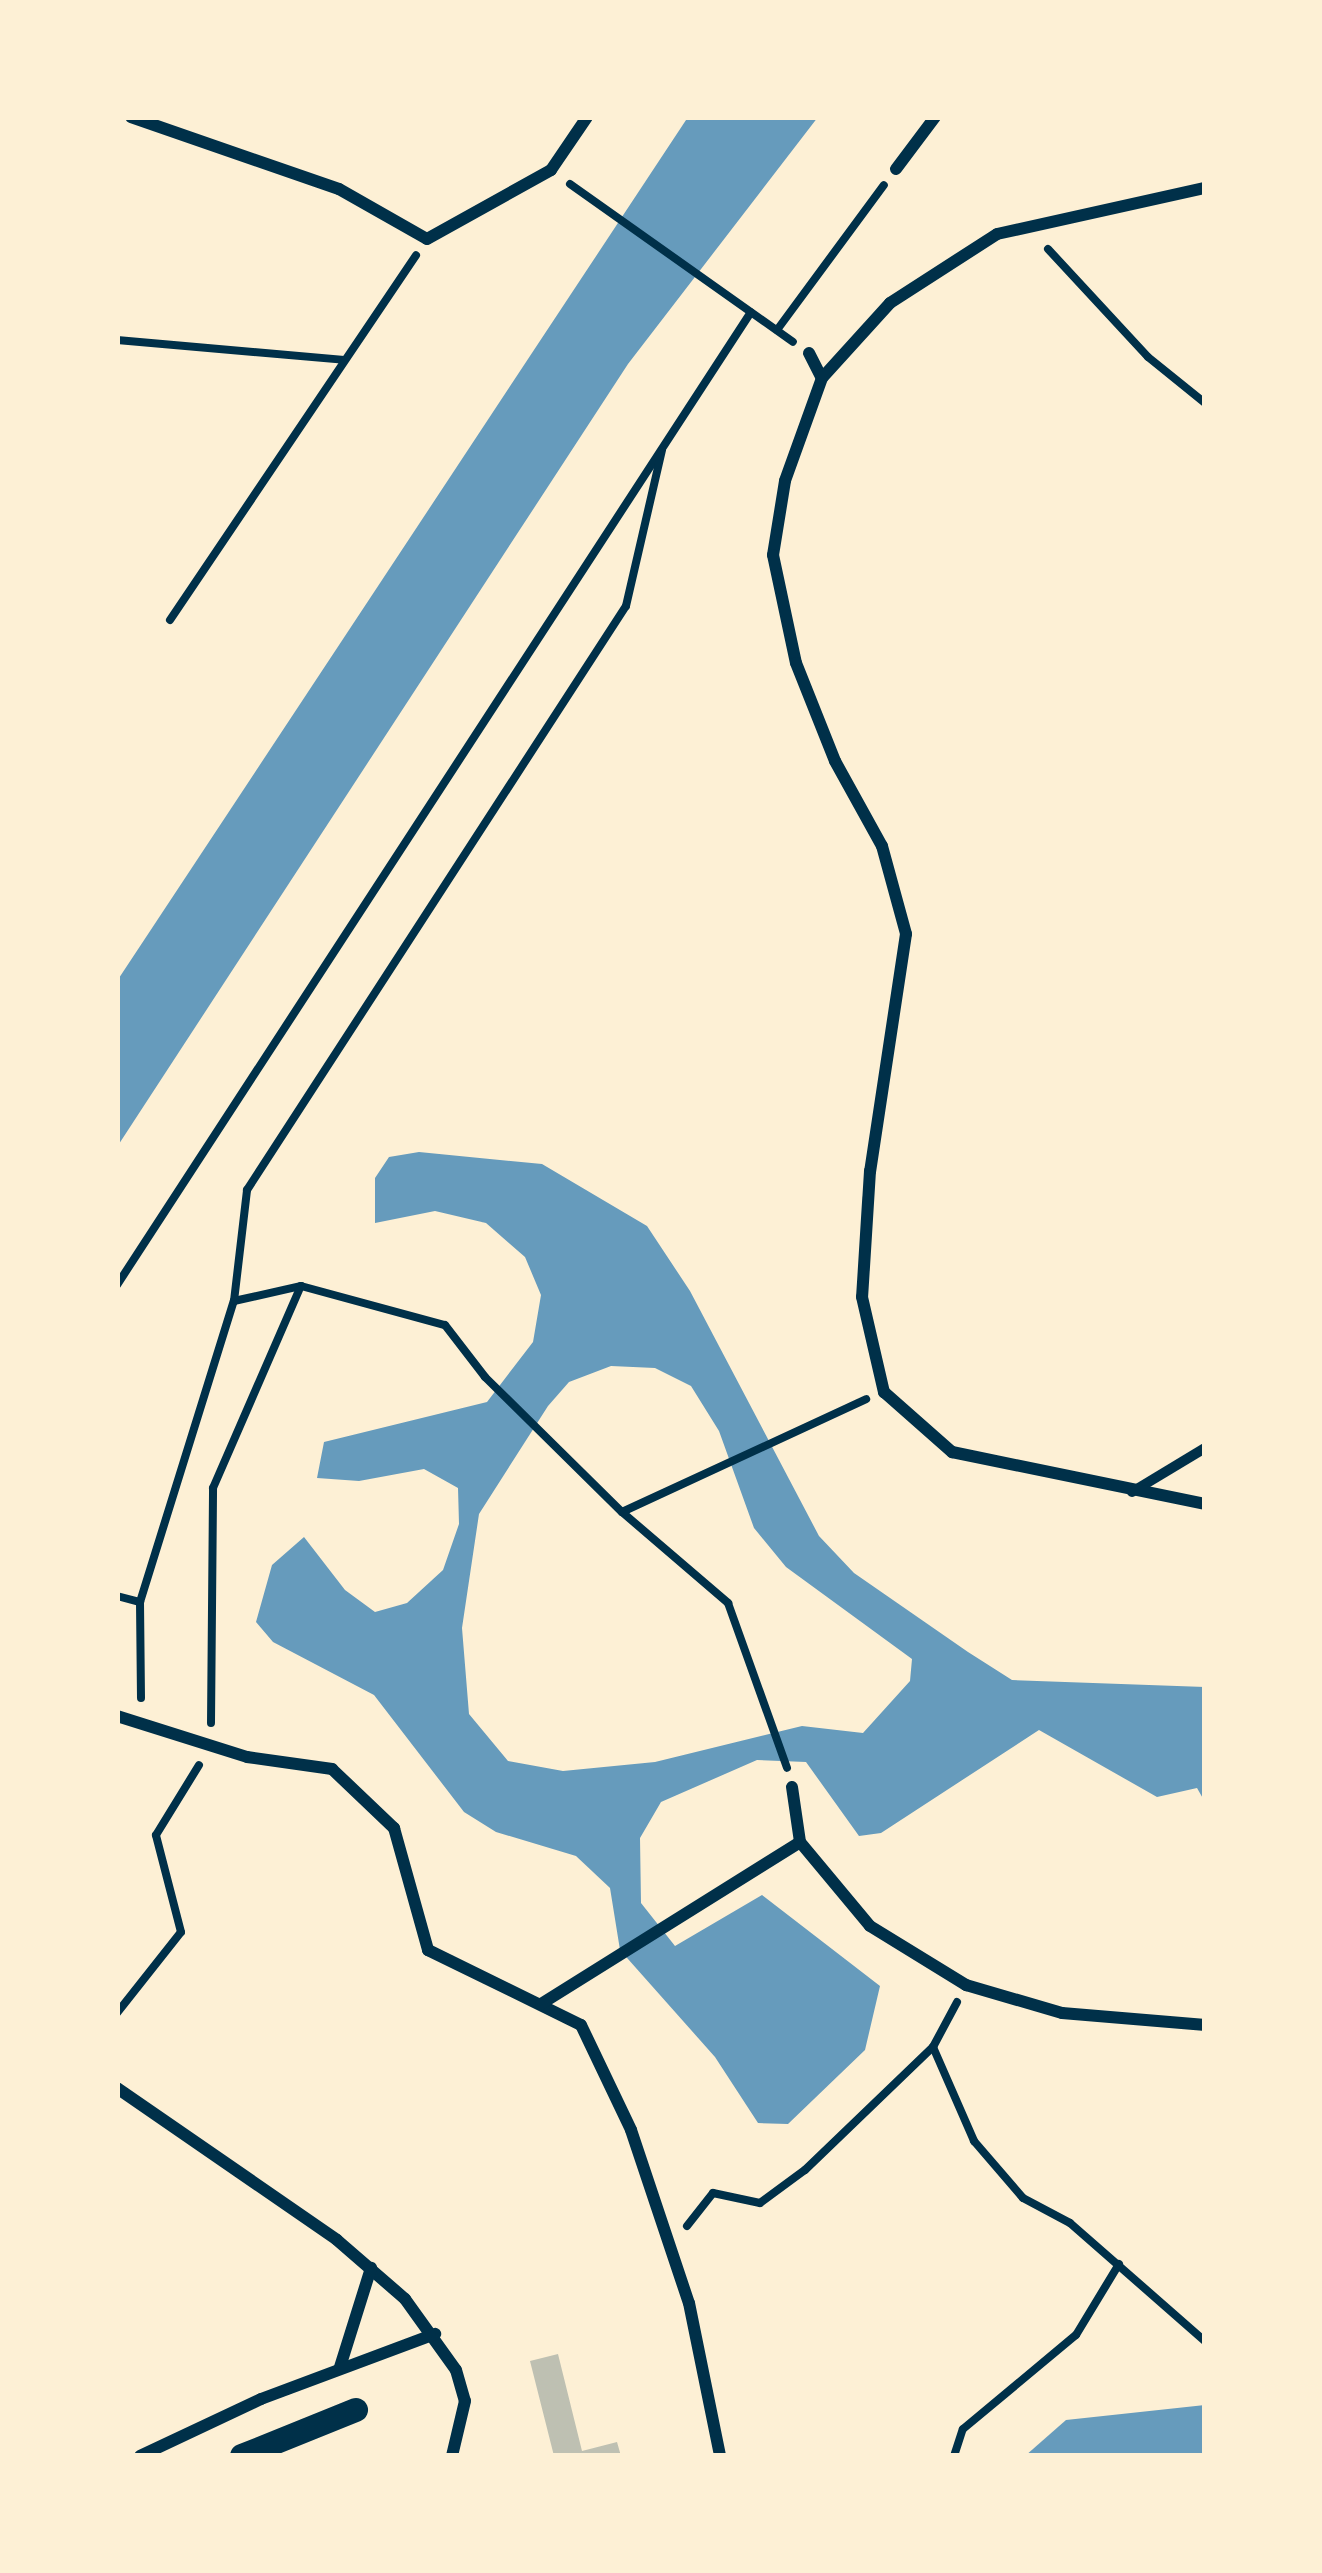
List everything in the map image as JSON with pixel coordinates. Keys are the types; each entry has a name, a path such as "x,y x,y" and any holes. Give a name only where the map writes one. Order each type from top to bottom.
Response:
{"main road":[{"path":"242,2456 356,2410"}],"street":[{"path":"131,117 339,189 427,239 551,170 587,117"},
{"path":"896,169 935,117"},
{"path":"1205,188 997,234 890,303 822,378 785,481 773,555 796,663 835,761 882,846 906,934 870,1171 862,1298 884,1392 952,1453 1129,1494 1205,1504"},
{"path":"809,353 822,378"},
{"path":"1129,1494 1205,1448"},
{"path":"117,1716 210,1746 332,1769 394,1828 428,1950 581,2025 631,2131 671,2248 720,2456"},
{"path":"792,1787 800,1842 870,1926 966,1984 1062,2014 1205,2025"},
{"path":"541,2004 800,1842"},
{"path":"117,2088 371,2268 435,2334 465,2401 452,2456"},
{"path":"340,2367 371,2268"},
{"path":"140,2456 340,2367 435,2334"}],"path":[{"path":"777,330 896,169"},
{"path":"551,170 809,353"},
{"path":"1026,226 1148,357 1205,403"},
{"path":"170,620 427,239"},
{"path":"117,1286 751,312"},
{"path":"117,340 345,360"},
{"path":"141,1724 140,1603 234,1301 248,1190 626,606 662,450"},
{"path":"234,1301 301,1286 446,1325 484,1377 622,1512 728,1604 772,1711 792,1787"},
{"path":"117,2013 181,1932 156,1835 210,1746 213,1488 301,1286"},
{"path":"622,1512 884,1392"},
{"path":"117,1596 140,1603"},
{"path":"671,2248 713,2193 760,2203 805,2170 933,2047 966,1984"},
{"path":"933,2047 974,2141 1023,2198 1070,2223 1205,2341"},
{"path":"954,2456 963,2429 1076,2335 1119,2264"}],"water":[{"path":"688,117 818,117 628,364 117,1147 117,981"},
{"path":"419,1152 542,1164 647,1226 690,1291 819,1536 854,1573 968,1652 1012,1680 1205,1687 1205,1802 1197,1788 1157,1797 1039,1730 881,1833 859,1836 806,1762 757,1760 661,1802 640,1838 641,1903 675,1946 762,1895 880,1986 865,2050 788,2124 758,2123 715,2057 620,1950 610,1888 576,1856 496,1832 464,1812 374,1695 273,1642 256,1622 272,1565 304,1537 345,1590 375,1612 407,1603 443,1570 459,1524 458,1488 424,1469 359,1481 317,1478 324,1442 487,1402 533,1342 541,1295 525,1257 486,1223 435,1211 375,1223 375,1178 389,1157","holes":["611,1366 655,1368 691,1386 719,1431 754,1528 786,1567 912,1659 910,1681 863,1733 802,1726 655,1762 563,1771 508,1761 469,1714 462,1628 479,1514 548,1406 569,1382"]},
{"path":"1205,2405 1205,2456 1025,2456 1066,2420"}],"building":[{"path":"558,2354 582,2451 617,2442 621,2456 554,2456 530,2361"}]}
